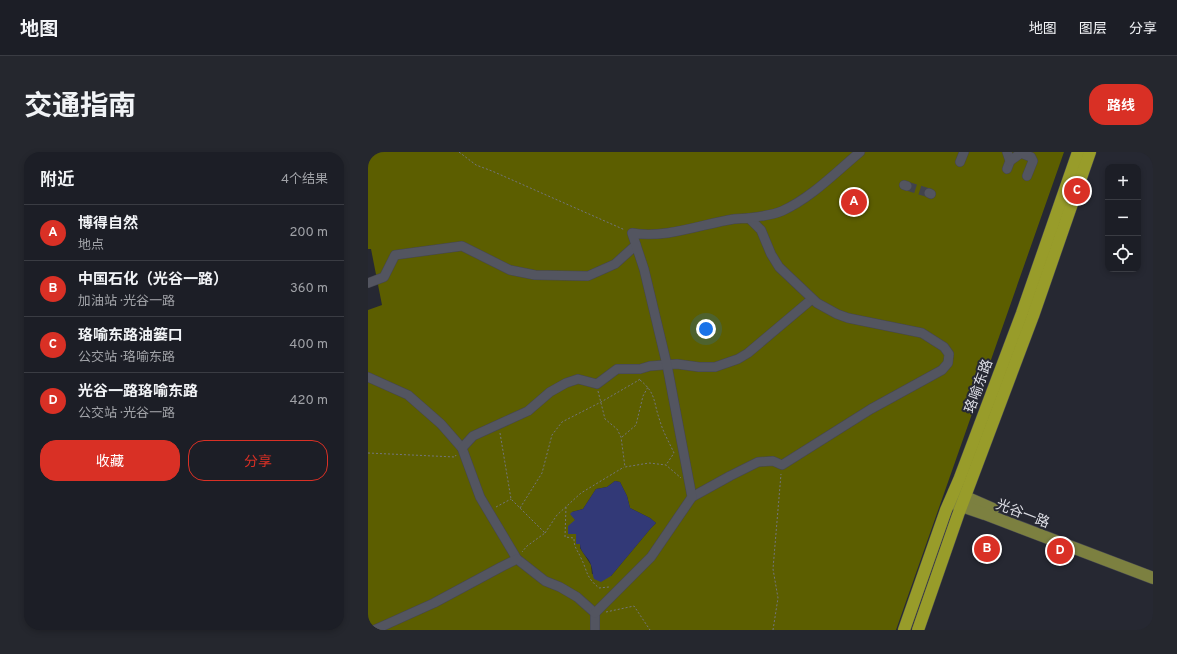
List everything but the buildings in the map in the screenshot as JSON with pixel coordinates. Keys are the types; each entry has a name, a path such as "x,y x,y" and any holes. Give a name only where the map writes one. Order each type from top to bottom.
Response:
{"highway":[{"name":"珞喻东路","path":"918,630 957,499 985,412 1022,313 1078,152"},
{"name":"珞喻东路","path":"904,630 1033,316 1090,152"}],"main road":[{"name":"光谷一路","path":"957,499 988,507 1153,570"},
{"name":"光谷一路","path":"957,499 985,514 1153,578"}],"street":[{"path":"632,233 640,235 661,233 698,227 735,218 749,218 781,211 805,198 849,164 860,152"},
{"path":"960,162 964,152"},
{"path":"1008,161 1021,153 1031,157 1033,161 1028,176"},
{"path":"595,630 595,613 651,557 692,497 758,462 773,461 782,465 872,409 942,370 948,363 949,354 944,347 922,333 848,318 817,303 779,267 771,254 761,230 749,218"},
{"path":"632,233 644,269 668,364 692,497"},
{"path":"368,283 384,277 395,255 462,246 510,270 535,275 588,276 615,264 636,244"},
{"path":"462,448 473,436 528,411 550,392 566,383 578,379 597,384 617,369 640,370 650,366 668,364 715,367 738,360 748,354 812,299"},
{"path":"368,377 408,395 441,424 462,448 480,496 517,559 545,581 560,587 577,597 595,613"},
{"path":"374,630 434,604 517,559"}],"path":[{"path":"459,152 476,165 632,233"},
{"path":"639,380 640,370"},
{"path":"639,380 652,392 660,422 674,452 666,465"},
{"path":"520,508 542,473 552,435 562,422 639,380"},
{"path":"597,384 605,419 617,429 621,437 624,467"},
{"path":"621,437 636,425 643,396 648,387"},
{"path":"501,423 500,432 511,499 544,533"},
{"path":"368,453 455,457 462,448"},
{"path":"517,559 527,546 544,533 557,515 581,493 624,467 649,463 666,465 676,475 689,484"},
{"path":"773,630 778,598 773,569 782,465"},
{"path":"487,508 497,507 511,499"},
{"path":"566,507 565,537 574,538 574,546 582,558 586,572 591,581 599,588 609,587 616,593"},
{"path":"595,613 610,612 634,606 650,630"}],"shaded area":[{"path":"368,152 1064,152 896,630 368,630 368,310 382,305 371,249 368,249","holes":["615,481 620,482 627,496 630,508 650,518 656,523 611,576 592,574 591,565 580,548 572,512 583,509 596,489 607,487"]}],"water":[{"path":"615,481 620,482 627,496 630,508 650,518 656,523 611,576 601,582 594,579 590,562 581,550 580,544 576,544 576,534 568,534 568,526 575,520 570,514 583,509 596,489 607,487"}],"tunnel":[{"path":"907,186 929,193"}],"place":[{"name":"珞喻东路油篓口","path":"1077,191"},
{"name":"博得自然","path":"854,202"},
{"name":"中国石化（光谷一路）","path":"987,549"},
{"name":"光谷一路珞喻东路","path":"1060,551"}]}
